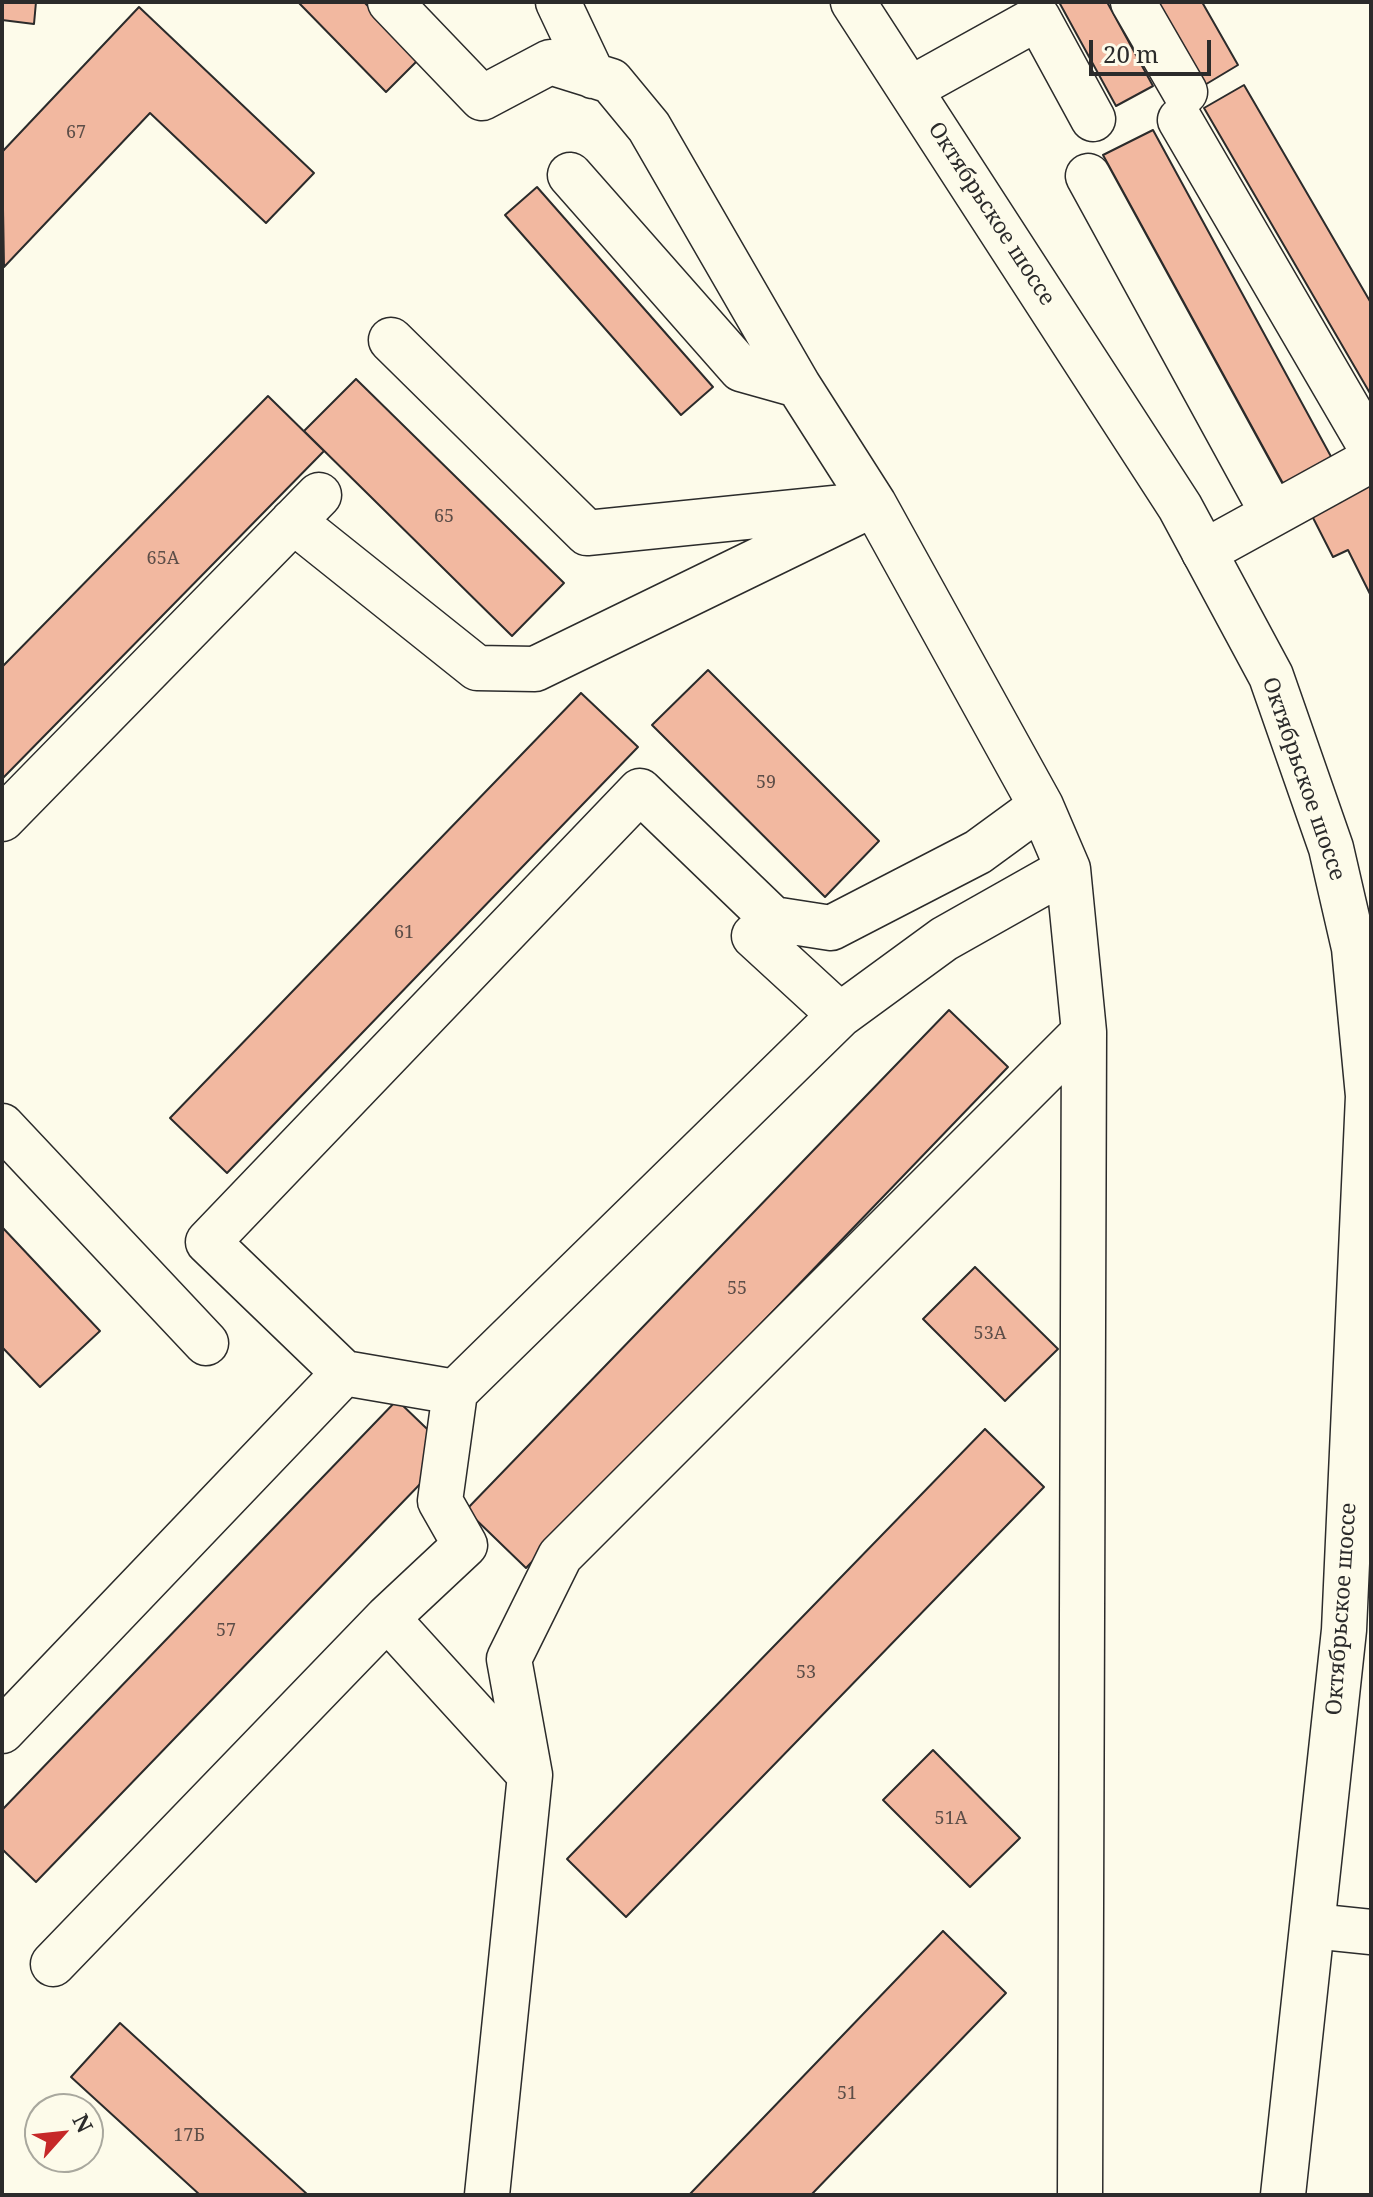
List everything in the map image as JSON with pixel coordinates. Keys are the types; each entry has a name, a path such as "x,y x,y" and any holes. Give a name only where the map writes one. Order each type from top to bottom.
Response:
{"main road":[{"path":"390,2 482,98 550,62 611,81 649,127 798,385 874,504 1041,806 1068,869 1084,1032 1080,2195"},
{"path":"558,2 593,76"},
{"name":"Октябрьское шоссе","path":"853,2 1180,507 1271,676 1362,947 1368,1096 1364,1365 1344,1630 1283,2195"},
{"path":"1133,2 1183,106 1371,448"},
{"path":"910,89 1033,10 1093,119"},
{"path":"570,175 741,369 798,385"},
{"path":"1088,176 1273,514"},
{"path":"391,340 587,533 874,504"},
{"path":"1204,552 1371,460"},
{"path":"2,819 306,508 477,668 535,669 874,504"},
{"path":"455,1392 344,1373 208,1242 640,791 773,919 831,928 978,852 1041,806"},
{"path":"53,1964 387,1618 465,1545 440,1501 455,1392 840,1015 944,939 1068,869"},
{"path":"773,919 754,936 840,1015"},
{"path":"487,2195 530,1775 509,1659 560,1556 1084,1032"},
{"path":"2,1126 206,1343"},
{"path":"2,1731 344,1373"},
{"path":"387,1618 530,1775"},
{"path":"1313,1926 1371,1932"}],"building":[{"path":"2,2 36,2 34,24 2,20"},
{"path":"298,2 364,2 419,59 386,92"},
{"path":"1059,2 1107,2 1153,86 1116,106"},
{"path":"1154,2 1202,2 1238,65 1203,86"},
{"path":"139,7 314,173 266,223 150,113 4,267 2,152"},
{"path":"1244,85 1371,303 1371,395 1204,108"},
{"path":"1153,130 1334,462 1286,489 1103,155"},
{"path":"537,187 713,387 681,415 505,215"},
{"path":"356,379 564,583 512,636 304,431"},
{"path":"268,396 324,451 2,779 2,667"},
{"path":"1371,478 1371,596 1348,550 1333,557 1308,508"},
{"path":"708,670 879,841 825,897 652,725"},
{"path":"581,693 638,747 227,1173 170,1118"},
{"path":"949,1010 1008,1067 526,1568 466,1510"},
{"path":"2,1227 100,1331 40,1387 2,1347"},
{"path":"975,1267 1058,1349 1005,1401 923,1319"},
{"path":"397,1400 451,1452 36,1882 2,1849 2,1810"},
{"path":"985,1429 1044,1487 626,1917 567,1859"},
{"path":"933,1750 1020,1838 970,1887 883,1800"},
{"path":"943,1931 1006,1993 811,2195 689,2195"},
{"path":"120,2023 308,2195 200,2195 104,2107 104,2093 88,2093 71,2077"}]}
